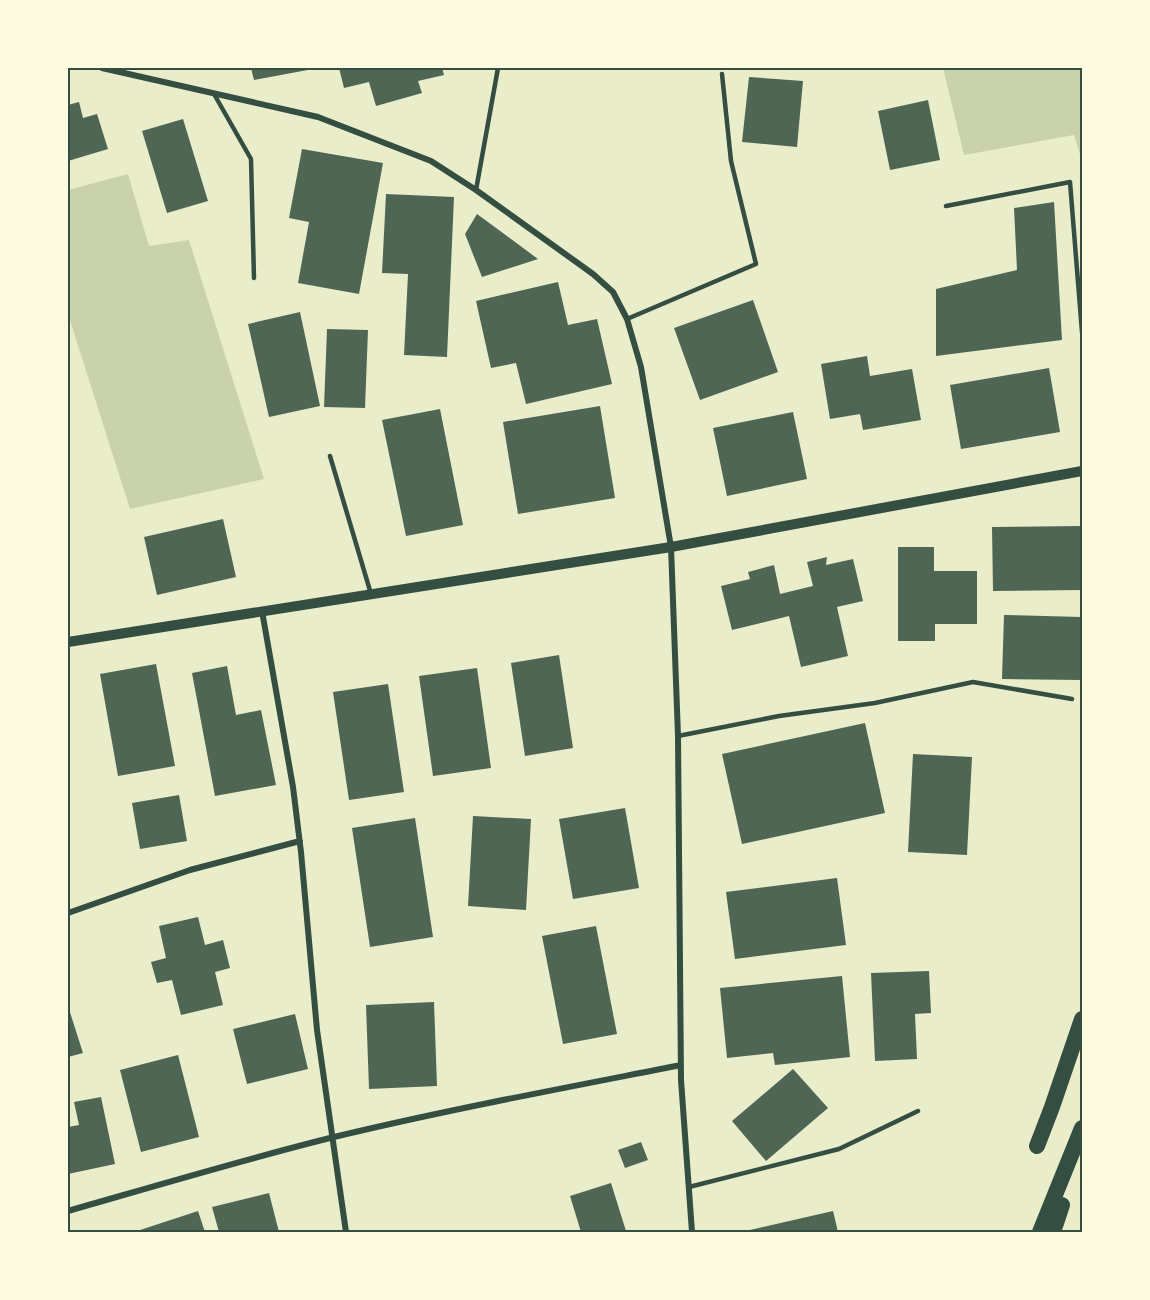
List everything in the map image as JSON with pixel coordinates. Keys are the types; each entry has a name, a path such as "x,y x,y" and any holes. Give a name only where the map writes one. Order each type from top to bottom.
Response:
{"highway":[{"path":"1037,1146 1083,1019"},
{"path":"1040,1233 1083,1128"},
{"path":"1053,1233 1083,1144"}],"street":[{"path":"102,68 318,117 431,161 476,190 593,274 613,292 627,319 641,367 671,547 678,736 681,1065 692,1233"},
{"path":"68,642 671,547 1083,471"},
{"path":"262,611 293,787 317,1030 346,1233"},
{"path":"68,913 190,870 300,841"},
{"path":"68,1211 332,1138 485,1103 681,1065"}],"lane":[{"path":"476,190 498,68"},
{"path":"627,319 756,264 731,160 722,74"},
{"path":"214,94 251,159 254,278"},
{"path":"946,206 1070,182 1083,332"},
{"path":"330,456 371,594"},
{"path":"678,736 779,716 875,703 973,682 1072,699"},
{"path":"688,1187 839,1149 918,1111"}],"green space":[{"path":"943,68 1082,68 1082,161 1074,135 964,155"},
{"path":"128,174 149,246 189,240 264,479 130,509 68,314 68,190"}],"building":[{"path":"251,68 312,68 313,69 254,80"},
{"path":"339,68 442,68 444,75 418,81 422,93 376,106 369,82 344,88"},
{"path":"749,77 803,81 797,147 742,142"},
{"path":"928,100 940,160 890,170 878,111"},
{"path":"79,102 83,118 97,114 108,149 68,161 68,105"},
{"path":"183,119 208,201 167,213 142,131"},
{"path":"302,149 383,163 359,294 298,283 309,222 289,218"},
{"path":"386,194 454,197 447,357 404,355 408,274 382,273"},
{"path":"1054,202 1062,340 936,356 936,289 1017,270 1014,208"},
{"path":"477,214 538,259 482,277 465,234"},
{"path":"558,282 568,325 597,319 612,384 526,404 516,363 491,368 476,301"},
{"path":"753,300 778,372 700,400 674,328"},
{"path":"300,312 320,406 269,417 248,324"},
{"path":"327,329 368,330 365,408 324,407"},
{"path":"867,356 870,376 912,369 921,420 863,430 860,414 830,419 821,364"},
{"path":"1049,368 1060,432 961,449 950,385"},
{"path":"600,406 615,498 518,514 503,422"},
{"path":"440,409 463,525 406,536 382,420"},
{"path":"793,412 807,479 727,496 713,428"},
{"path":"223,519 236,577 157,595 144,537"},
{"path":"1082,526 1082,590 993,591 992,527"},
{"path":"898,547 934,547 934,571 977,571 977,624 935,624 935,641 898,641"},
{"path":"827,557 826,565 853,559 863,601 837,607 848,656 801,667 789,616 732,630 721,586 750,579 748,572 774,565 780,594 813,586 807,562"},
{"path":"1004,615 1082,617 1082,680 1002,679"},
{"path":"559,655 573,748 525,756 511,663"},
{"path":"156,664 175,766 118,776 100,674"},
{"path":"227,666 236,715 261,710 276,785 215,796 192,673"},
{"path":"477,668 491,768 433,776 419,676"},
{"path":"388,684 404,792 349,800 333,692"},
{"path":"865,723 885,813 742,844 722,754"},
{"path":"913,754 972,757 967,855 908,852"},
{"path":"179,795 187,841 140,849 132,803"},
{"path":"625,808 639,888 573,899 559,819"},
{"path":"473,816 531,819 526,910 468,906"},
{"path":"415,818 433,937 370,947 352,828"},
{"path":"837,878 846,945 735,959 726,892"},
{"path":"198,917 205,945 223,940 230,968 215,972 223,1005 181,1015 172,980 157,983 151,962 166,958 159,926"},
{"path":"596,926 617,1034 563,1044 542,936"},
{"path":"929,971 931,1013 915,1014 917,1059 875,1061 871,973"},
{"path":"842,976 850,1057 775,1065 773,1053 727,1058 720,988"},
{"path":"434,1002 437,1086 369,1089 366,1005"},
{"path":"68,1006 83,1053 68,1057"},
{"path":"295,1014 308,1069 247,1084 233,1029"},
{"path":"178,1055 199,1137 141,1152 120,1070"},
{"path":"793,1069 828,1108 766,1161 732,1121"},
{"path":"101,1097 115,1164 68,1174 68,1127 79,1125 74,1102"},
{"path":"641,1142 648,1160 625,1168 618,1150"},
{"path":"611,1183 626,1231 581,1232 570,1196"},
{"path":"269,1193 279,1232 219,1232 212,1207"},
{"path":"198,1211 205,1232 134,1232"},
{"path":"833,1211 838,1232 741,1232"}]}
